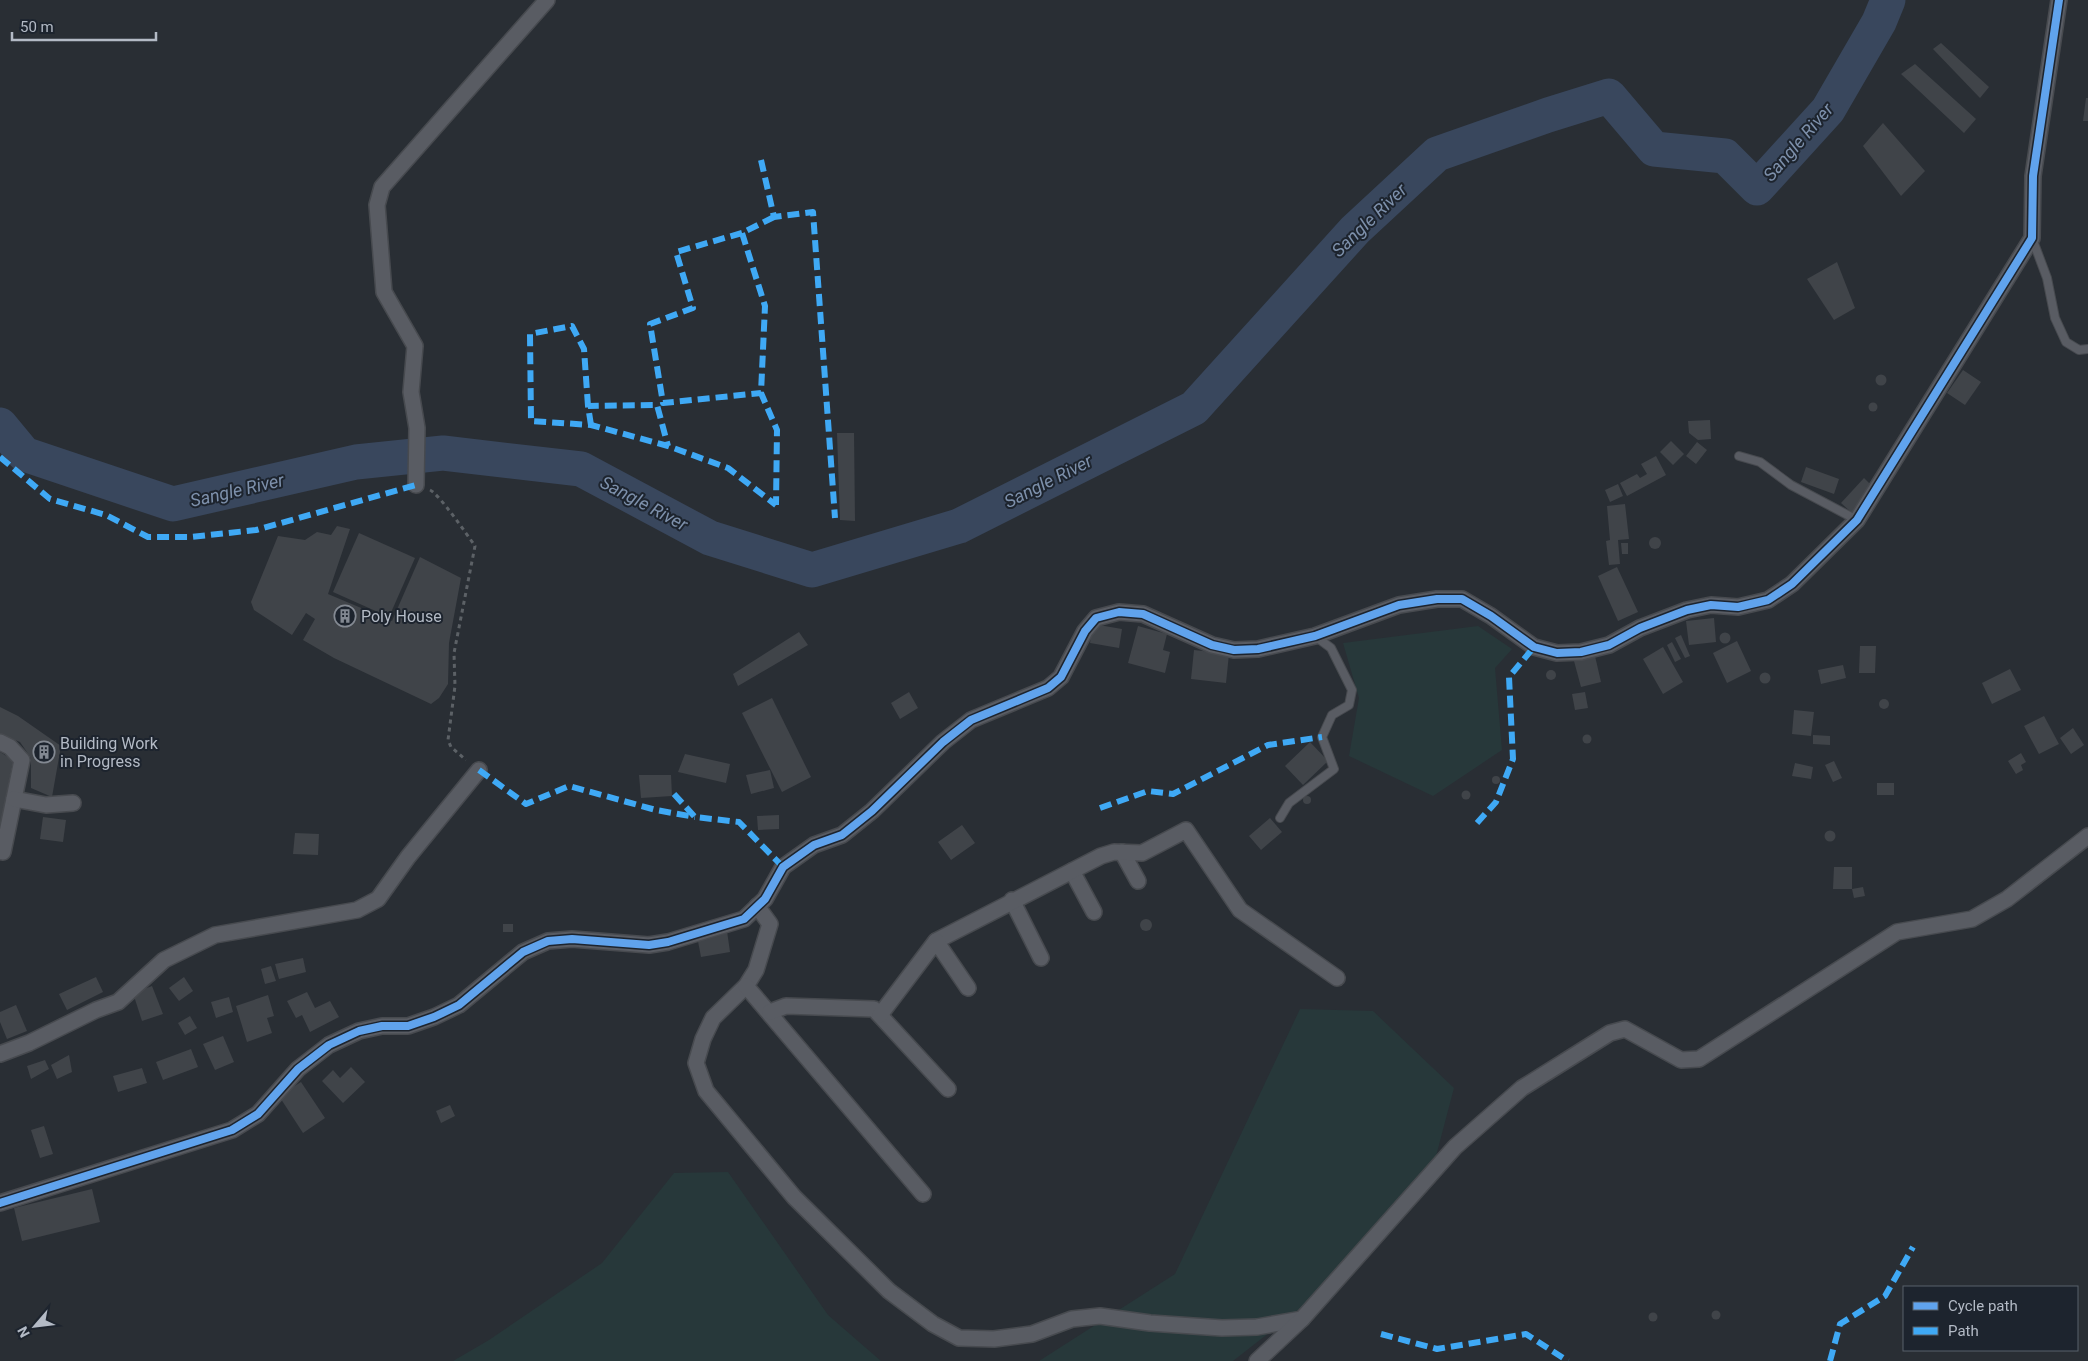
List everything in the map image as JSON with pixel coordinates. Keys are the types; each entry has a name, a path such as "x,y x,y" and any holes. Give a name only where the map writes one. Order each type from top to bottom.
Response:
{"street":[{"path":"416,485 418,468 417,428 412,392 415,346 384,292 377,205 382,187 547,0"},
{"path":"0,1203 232,1130 258,1114 298,1069 329,1046 359,1031 382,1026 408,1026 434,1017 459,1005 523,952 548,941 572,939 649,945 668,942 744,919 765,898 783,867 814,845 842,834 872,811 943,742 971,720 1048,688 1062,678 1085,631 1096,618 1119,612 1143,614 1212,645 1234,650 1258,649 1316,636 1399,605 1437,598 1462,600 1491,616 1534,647 1556,654 1581,652 1609,645 1640,628 1687,610 1711,605 1738,607 1768,600 1792,584 1857,520 2032,238 2033,176 2059,0"},
{"path":"0,742 10,747 22,760 3,852"},
{"path":"0,1054 29,1043 96,1010 118,1002 164,960 215,935 357,910 378,899 408,857 479,770"},
{"path":"14,799 46,805 73,803"},
{"path":"880,1015 936,941 1072,870 1114,852 1142,853 1186,830 1240,910 1337,978"},
{"path":"1256,1361 1302,1319 1455,1147 1522,1088 1602,1038 1625,1029 1681,1060 1699,1059 1897,932 1972,919 2007,899 2088,836"},
{"path":"1122,852 1138,881"},
{"path":"1072,870 1094,912"},
{"path":"1012,900 1041,958"},
{"path":"757,906 770,924 756,970 746,986 713,1018 703,1039 696,1063 706,1091 794,1196 889,1291 934,1324 959,1338 994,1339 1032,1334 1072,1319 1100,1316 1150,1323 1222,1328 1256,1327 1302,1319"},
{"path":"936,941 968,988"},
{"path":"746,986 923,1194"},
{"path":"770,1012 786,1006 874,1009 948,1089"}],"lane":[{"path":"2032,238 2046,278 2055,318 2066,342 2079,350 2088,349"},
{"path":"1739,456 1760,462 1790,485 1857,520"},
{"path":"1280,818 1289,803 1334,769 1322,737 1332,715 1349,705 1352,690 1331,648 1316,636"}],"path":[{"path":"416,485 436,492 447,511 462,526 475,546 454,653 454,686 448,740 451,747 479,770"}],"shaded area":[{"path":"1478,626 1512,649 1495,668 1502,750 1433,796 1349,756 1359,698 1343,643"},
{"path":"1300,1009 1373,1011 1454,1088 1435,1160 1330,1285 1233,1361 1039,1361 1175,1274"},
{"path":"728,1172 828,1315 881,1361 453,1361 489,1340 602,1263 674,1173"}],"building":[{"path":"1941,43 1989,87 1980,98 1933,49"},
{"path":"1915,64 1976,119 1964,133 1901,74"},
{"path":"2086,98 2088,98 2088,121 2083,121"},
{"path":"1883,123 1925,171 1901,196 1863,146"},
{"path":"1837,262 1855,308 1834,320 1807,279"},
{"path":"1963,370 1981,382 1965,405 1947,393"},
{"path":"1879,375 1883,375 1886,380 1885,384 1879,385 1876,382 1876,378"},
{"path":"1873,402 1878,407 1873,412 1868,407"},
{"path":"1710,420 1711,439 1698,440 1689,433 1688,421"},
{"path":"837,433 854,433 855,521 840,520"},
{"path":"1671,441 1684,454 1673,465 1660,452"},
{"path":"1697,442 1707,450 1696,464 1686,456"},
{"path":"1656,456 1666,475 1627,496 1620,483 1637,474 1640,478 1647,474 1641,464"},
{"path":"1806,467 1839,479 1834,494 1801,482"},
{"path":"1864,478 1875,489 1852,513 1841,503"},
{"path":"1618,484 1623,496 1610,502 1605,490"},
{"path":"1625,504 1629,539 1618,540 1620,564 1609,565 1606,541 1610,540 1607,506"},
{"name":"Poly House","path":"337,526 350,529 328,594 392,621 420,557 461,578 449,643 448,684 439,698 431,704 334,658 303,640 315,619 306,613 292,635 254,610 251,602 278,536 305,540 317,532 331,535"},
{"path":"359,533 415,558 389,617 333,592"},
{"path":"1655,537 1661,543 1655,549 1649,543"},
{"path":"1621,543 1628,543 1628,554 1622,554"},
{"path":"1617,567 1638,612 1618,621 1598,576"},
{"path":"1714,618 1716,642 1689,645 1686,621"},
{"path":"1093,624 1122,629 1119,648 1090,643"},
{"path":"1138,626 1167,634 1163,650 1170,652 1165,673 1128,663"},
{"path":"799,632 808,645 738,686 733,674"},
{"path":"1725,632 1731,638 1725,644 1719,638"},
{"path":"1681,635 1690,656 1685,658 1675,638"},
{"path":"1737,641 1751,671 1727,683 1713,653"},
{"path":"1672,642 1681,659 1675,662 1667,645"},
{"path":"1860,646 1876,646 1875,673 1859,673"},
{"path":"1663,647 1683,682 1663,694 1643,659"},
{"path":"1194,650 1229,654 1226,683 1191,679"},
{"path":"1595,656 1601,682 1581,687 1574,661"},
{"path":"1843,665 1846,678 1821,684 1818,670"},
{"path":"2010,669 2021,690 1992,704 1982,683"},
{"path":"1549,670 1553,670 1556,675 1555,679 1549,680 1546,677 1546,673"},
{"path":"1765,672 1771,678 1765,684 1759,678"},
{"path":"909,692 918,708 900,719 891,703"},
{"path":"1585,692 1588,708 1575,710 1572,694"},
{"path":"772,698 811,777 782,792 742,713"},
{"path":"1884,699 1889,704 1884,709 1879,704"},
{"name":"Building Work in Progress","path":"0,707 18,716 61,746 52,797 31,788 31,758 20,742 0,734"},
{"path":"1794,710 1814,712 1811,736 1792,734"},
{"path":"2044,716 2059,744 2039,754 2024,726"},
{"path":"2073,728 2084,745 2071,754 2060,738"},
{"path":"1587,735 1591,739 1587,743 1583,739"},
{"path":"1813,735 1830,736 1830,745 1813,744"},
{"path":"1310,742 1328,761 1303,785 1285,766"},
{"name":"Building Work in Progress","path":"0,752 13,760 1,823 0,823"},
{"path":"2021,753 2026,762 2021,765 2023,770 2016,774 2008,761"},
{"path":"685,754 730,764 726,783 678,772"},
{"path":"1834,761 1842,778 1833,782 1825,765"},
{"path":"1795,763 1813,767 1811,779 1792,776"},
{"path":"770,770 774,788 751,794 746,775"},
{"path":"639,775 671,775 672,796 641,798"},
{"path":"1496,776 1500,780 1496,784 1492,780"},
{"path":"1877,783 1894,783 1894,795 1877,795"},
{"path":"1466,791 1470,795 1466,799 1462,795"},
{"path":"1307,796 1311,800 1307,804 1303,800"},
{"path":"779,815 779,829 758,830 757,816"},
{"path":"43,817 66,820 63,842 40,839"},
{"path":"1270,818 1282,832 1261,850 1249,836"},
{"path":"962,825 975,843 951,860 938,842"},
{"path":"1830,830 1836,836 1830,842 1824,836"},
{"path":"295,833 319,834 318,855 293,854"},
{"path":"1834,867 1852,867 1852,889 1833,889"},
{"path":"1863,887 1865,896 1854,898 1852,889"},
{"path":"1144,919 1148,919 1152,925 1148,931 1144,931 1140,927 1140,923"},
{"path":"503,924 513,924 513,932 503,932"},
{"path":"727,931 730,952 701,957 697,936"},
{"path":"303,958 306,972 279,979 275,964"},
{"path":"271,966 276,981 265,984 261,969"},
{"path":"96,977 103,992 67,1010 59,994"},
{"path":"184,977 193,991 179,1001 169,988"},
{"path":"152,986 163,1014 142,1021 133,993"},
{"path":"307,992 315,1008 330,1001 339,1017 310,1032 302,1015 296,1018 287,1001"},
{"path":"268,995 274,1016 267,1018 272,1033 247,1042 236,1006"},
{"path":"229,997 233,1012 216,1018 211,1002"},
{"path":"16,1005 27,1031 7,1039 0,1022 0,1012"},
{"path":"190,1016 197,1028 185,1035 178,1023"},
{"path":"223,1036 234,1062 215,1070 203,1044"},
{"path":"191,1049 198,1067 163,1080 156,1062"},
{"path":"69,1055 72,1072 57,1079 51,1065"},
{"path":"45,1060 49,1069 31,1079 27,1066"},
{"path":"351,1067 365,1082 343,1103 322,1081 333,1070 340,1078"},
{"path":"142,1068 147,1083 118,1092 113,1076"},
{"path":"301,1082 325,1118 303,1133 279,1096"},
{"path":"450,1105 455,1116 441,1123 436,1111"},
{"path":"44,1126 53,1154 40,1158 31,1130"},
{"path":"92,1189 100,1222 22,1241 14,1208"},
{"path":"1716,1310 1721,1315 1716,1320 1711,1315"},
{"path":"1653,1312 1658,1317 1653,1322 1648,1317"}],"waterway":[{"name":"Sangle River","path":"0,425 24,454 173,504 356,462 443,453 581,469 710,538 812,570 959,526 1194,408 1355,230 1437,154 1609,96 1654,149 1725,156 1757,188 1828,110 1879,22 1888,0"}],"marked path":[{"path":"761,160 774,217 813,212 835,518"},
{"path":"774,217 742,233 765,306 761,393 777,430 776,505"},
{"path":"742,233 676,252 693,308 650,324 663,403 761,393"},
{"path":"588,406 584,349 572,326 530,334 531,421 591,425 668,446 728,468 776,505"},
{"path":"591,425 588,406 657,405 668,446"},
{"path":"0,457 50,499 106,515 148,537 191,537 256,530 416,485"},
{"path":"1477,823 1496,802 1513,759 1509,677 1534,647"},
{"path":"1100,808 1148,791 1173,794 1268,745 1322,737"},
{"path":"479,770 526,804 569,786 656,810 695,817"},
{"path":"674,794 695,817 739,822 783,867"},
{"path":"1830,1361 1840,1324 1885,1296 1913,1247"},
{"path":"1381,1334 1437,1349 1526,1334 1568,1361"}],"cycle path":[{"path":"0,1203 232,1130 258,1114 298,1069 329,1045 359,1031 382,1026 408,1026 434,1017 459,1005 523,952 548,941 572,939 649,945 668,942 744,919 765,899 783,867 814,845 842,835 872,811 943,742 971,720 1048,688 1061,677 1085,631 1096,618 1119,612 1143,614 1212,645 1234,650 1258,649 1315,636 1399,605 1437,599 1462,599 1491,616 1534,647 1557,653 1581,652 1609,645 1640,628 1687,610 1711,605 1738,607 1768,600 1792,584 1857,520 2032,238 2033,176 2059,0"}],"place":[{"name":"Poly House","path":"345,616"},
{"name":"Building Work in Progress","path":"44,752"}]}
